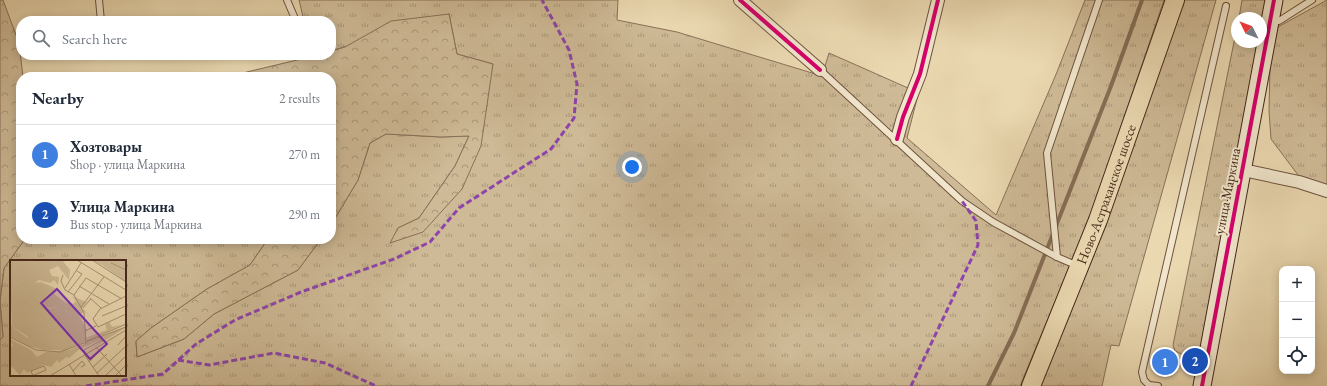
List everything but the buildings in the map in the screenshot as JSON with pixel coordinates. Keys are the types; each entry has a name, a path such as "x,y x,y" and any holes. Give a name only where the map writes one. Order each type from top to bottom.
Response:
{"main road":[{"name":"Ново-Астраханское шоссе","path":"1031,386 1103,206 1175,0"}],"street":[{"path":"740,0 820,70"},
{"path":"897,139 903,117 920,74 938,0"},
{"name":"улица Маркина","path":"1202,386 1274,0"},
{"path":"1243,170 1299,182 1327,191"}],"lane":[{"path":"99,0 101,16"},
{"path":"287,0 294,16"},
{"path":"1057,257 1047,153 1099,0"},
{"path":"1270,21 1279,21 1312,0"},
{"path":"1158,386 1149,385 1144,380 1142,372 1226,6"},
{"path":"820,70 897,139 962,201 993,222 1057,257 1079,266"}],"green space":[{"path":"0,0 3,0 16,35 16,60 21,60 22,72 16,72 16,244 21,244 4,268 0,301"},
{"path":"299,0 618,0 617,20 677,32 822,76 829,53 908,88 918,95 907,138 996,215 1057,72 1085,0 1164,0 1089,220 1020,386 0,386 0,340 3,337 0,301 4,268 21,244 265,244 250,265 207,289 151,328 136,341 137,357 184,339 214,314 298,270 317,244 336,244 336,217 358,180 370,143 386,134 441,137 469,136 455,166 419,218 398,228 391,243 462,189 493,64 457,54 449,14 336,49 336,16 303,16"},
{"path":"1181,0 1216,0 1119,346 1111,345 1102,386 1039,386"},
{"path":"1242,0 1267,0 1265,12 1240,12"},
{"path":"1327,0 1327,187 1301,179 1271,139 1269,111 1270,65 1276,28"},
{"path":"449,14 457,54 493,64 481,146 462,189 423,232 390,243 398,228 419,218 455,166 469,136 441,137 386,134 370,143 358,180 336,217 336,72 247,72 297,60 336,60 336,50 345,47 391,21"},
{"path":"1233,48 1258,48 1200,353 1194,356 1188,356 1175,351 1173,345"},
{"path":"265,244 317,244 298,270 214,314 184,339 137,357 136,341 151,328 207,289 250,265"},
{"path":"0,301 3,337 0,340"}],"waterway":[{"path":"988,386 1014,333 1111,86 1142,0"}],"marked path":[{"path":"86,386 163,374 196,344 235,320 301,292 394,259 430,242 459,208 551,149 574,118 577,84 569,50 542,0"},
{"path":"911,386 978,245 976,221 962,201"},
{"path":"178,360 209,365 274,353 325,363 376,386"}],"cycle path":[{"path":"740,0 820,70"},
{"path":"897,139 903,117 920,74 938,0"},
{"path":"1202,386 1274,0"}],"place":[{"name":"Улица Маркина","path":"1195,361"},
{"name":"Хозтовары","path":"1165,362"}]}
